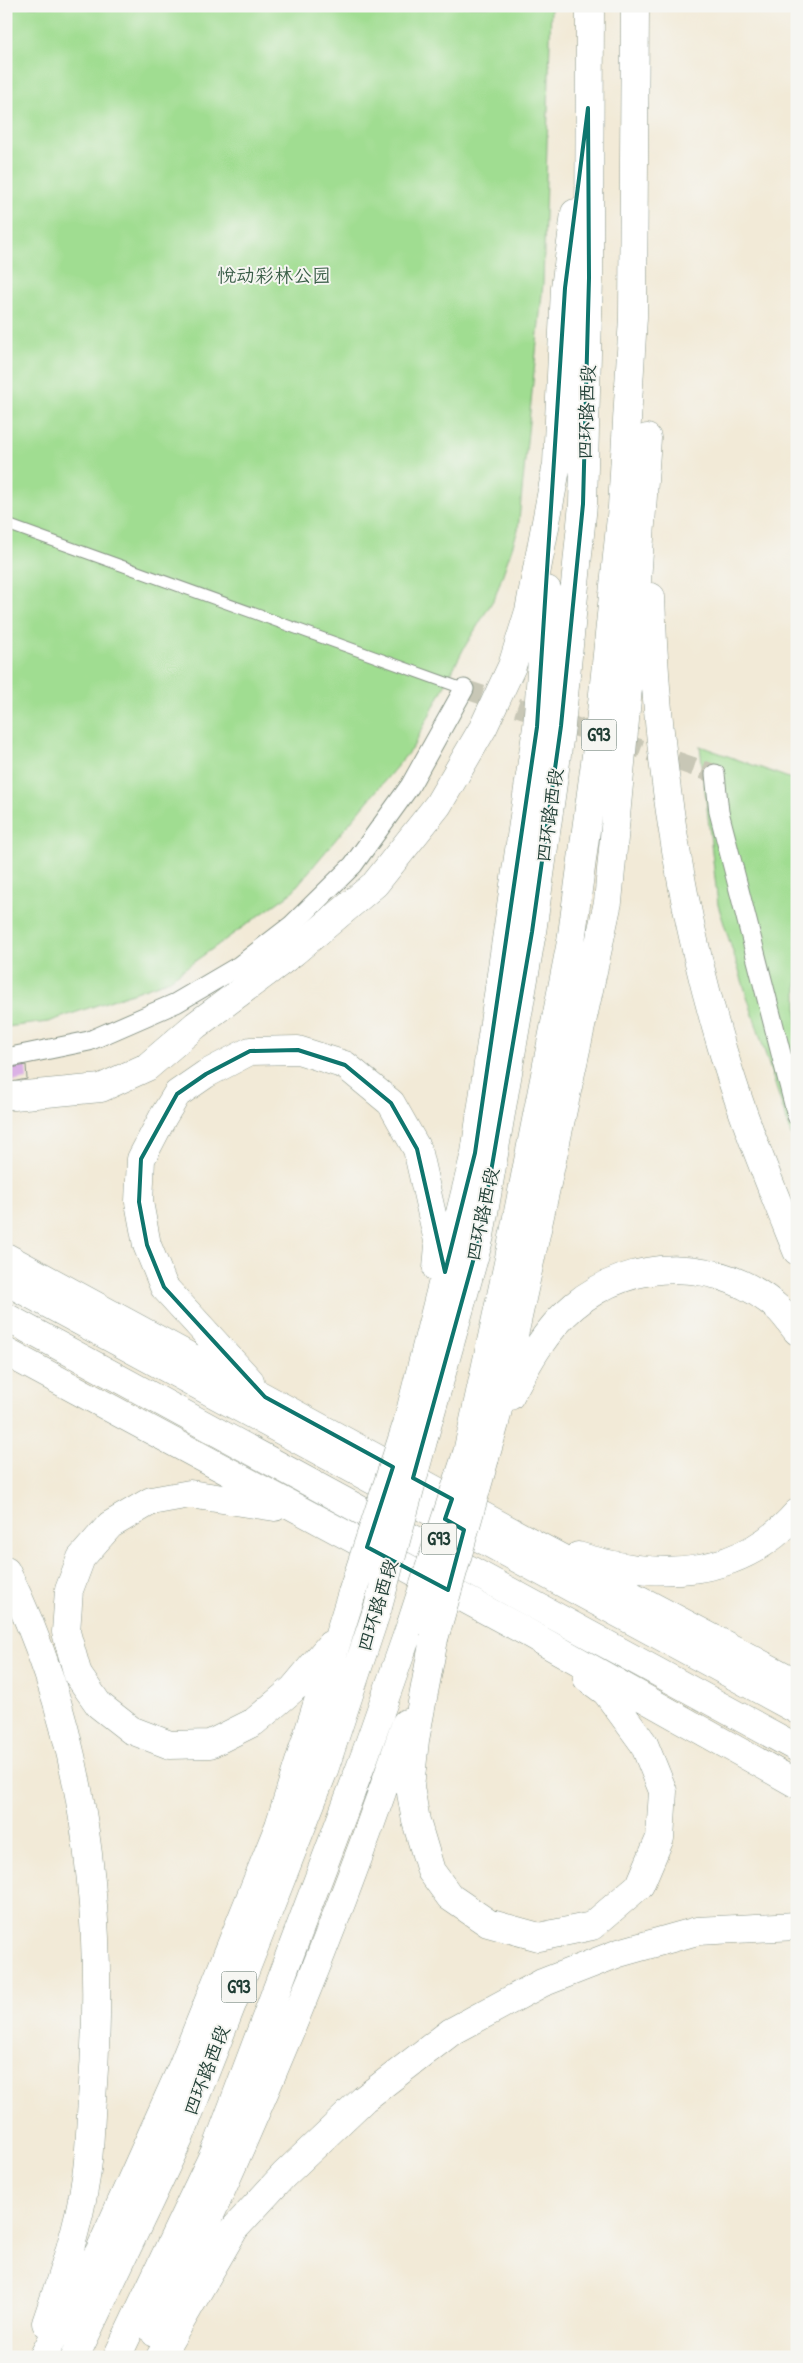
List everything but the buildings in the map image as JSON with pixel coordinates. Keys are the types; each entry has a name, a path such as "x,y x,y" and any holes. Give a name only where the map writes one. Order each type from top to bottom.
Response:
{"main road":[{"name":"四环路西段","path":"75,2357 179,2139 324,1770 378,1607 415,1430 480,1236 532,932 561,726 583,504 589,278 588,108 590,6"},
{"name":"四环路西段","path":"116,2357 218,2145 365,1755 411,1624 476,1455 508,1263 571,942 603,694 622,507 634,317 635,6"},
{"path":"429,1337 475,1154 537,727 557,464 565,288 588,108"},
{"path":"634,317 645,364 652,643 663,774 680,877 722,1049 760,1157 797,1251"},
{"path":"495,1424 608,902 634,624 647,438"},
{"path":"10,1096 100,1088 147,1067 196,1026 294,952 375,884 438,805 483,728 512,666 529,611 557,464"},
{"path":"43,2357 100,2250 182,2067 279,1826 352,1594 415,1430 429,1337 439,1246 417,1149 391,1103 345,1065 298,1050 250,1051 206,1074 178,1094 162,1117 141,1159 139,1202 147,1245 164,1287 265,1397"},
{"path":"6,1257 527,1540 797,1684"},
{"path":"522,1629 606,1692 644,1744 663,1792 660,1838 640,1885 592,1926 538,1937 488,1923 450,1897 431,1871 416,1821 410,1787 415,1740 434,1639 476,1455 495,1424 533,1352 572,1307 596,1290 627,1276 658,1269 691,1269 721,1275 749,1288 780,1310 797,1331"},
{"path":"6,1281 797,1710"},
{"path":"6,1316 797,1748"},
{"path":"6,1352 300,1512 522,1629 797,1784"},
{"path":"300,1512 190,1494 152,1501 110,1525 81,1558 69,1590 66,1632 78,1675 99,1705 131,1730 170,1745 210,1744 254,1722 293,1689 340,1632"},
{"path":"527,1540 587,1559 624,1567 663,1571 698,1570 733,1561 770,1539 797,1513"},
{"path":"6,1571 23,1605 53,1687 75,1769 93,1889 97,2038 86,2178 64,2270 35,2357"},
{"path":"144,2357 276,2068 386,1782 434,1639"},
{"path":"160,2357 235,2228 284,2175 364,2099 451,2032 542,1982 619,1953 697,1931 797,1926"}],"street":[{"path":"6,1058 89,1041 176,1003 239,966 284,931 353,865 410,786 464,689"},
{"path":"715,774 719,812 797,1116"}],"lane":[{"path":"6,524 464,689"}],"highlighted area":[{"path":"588,108 589,278 583,504 561,726 532,932 480,1236 413,1478 452,1499 445,1519 464,1530 448,1590 367,1547 393,1467 265,1397 164,1287 147,1245 139,1202 141,1159 177,1094 206,1074 250,1051 298,1050 345,1065 391,1103 417,1149 445,1272 475,1153 537,727 565,288"}],"green space":[{"name":"悦动彩林公园","path":"6,6 551,6 543,284 518,530 495,597 464,648 413,747 291,893 167,981 48,1022 6,1027"},
{"path":"700,746 797,781 797,1153 718,905"}],"tunnel":[{"path":"464,689 715,774"}]}
